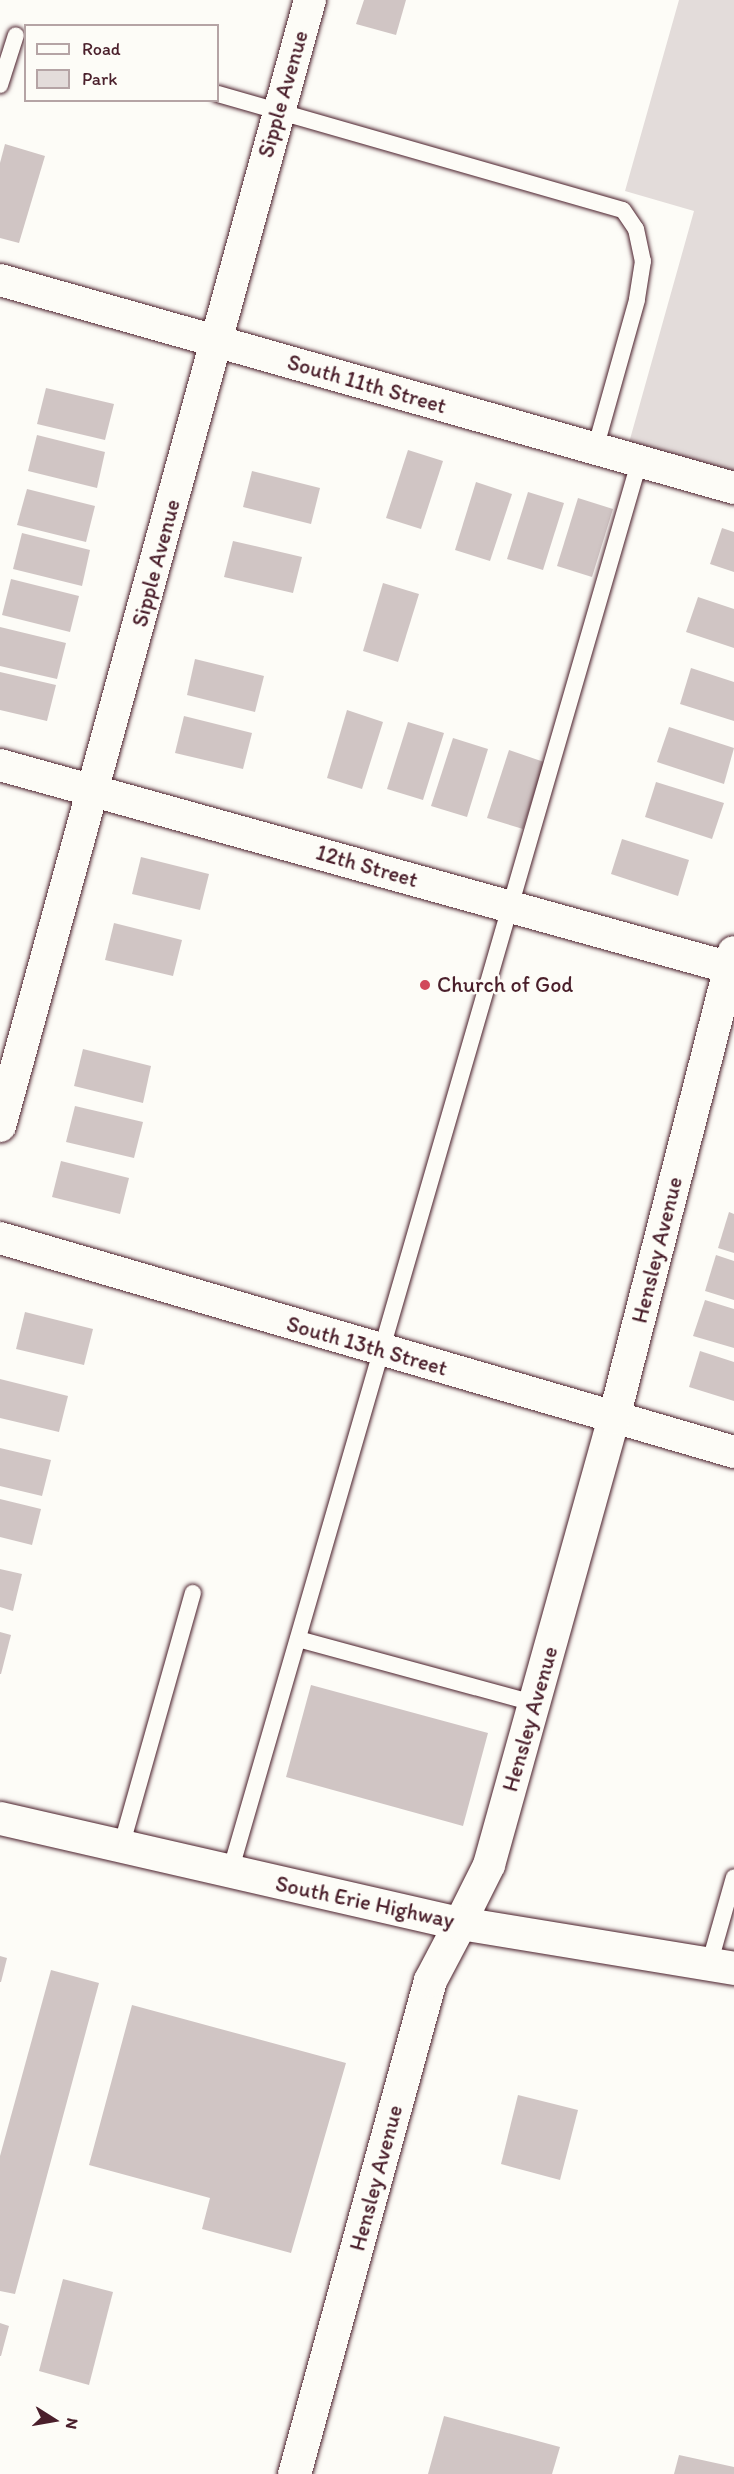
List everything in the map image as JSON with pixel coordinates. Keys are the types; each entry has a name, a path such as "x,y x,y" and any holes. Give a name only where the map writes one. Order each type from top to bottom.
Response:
{"main road":[{"name":"South Erie Highway","path":"0,1818 460,1923 722,1966"},
{"name":"Hensley Avenue","path":"294,2474 430,1980 460,1923"}],"street":[{"name":"Sipple Avenue","path":"0,1126 310,0"},
{"name":"South 11th Street","path":"0,280 734,488"},
{"name":"12th Street","path":"0,765 509,906 732,963"},
{"name":"Hensley Avenue","path":"460,1923 489,1865 614,1418 732,963"},
{"name":"South 13th Street","path":"0,1238 734,1452"}],"lane":[{"path":"0,85 14,35"},
{"path":"219,94 623,210 636,229 643,261 638,300 595,449"},
{"path":"230,1872 639,462"},
{"path":"121,1847 193,1593"},
{"path":"298,1639 534,1703"},
{"path":"722,1966 734,1877"}],"green space":[{"path":"679,0 734,0 734,488 625,457 694,211 625,191"}],"building":[{"path":"364,0 406,0 396,35 356,24"},
{"path":"5,144 45,156 19,243 0,238 0,163"},
{"path":"46,388 114,404 105,440 37,424"},
{"path":"37,435 105,452 97,488 28,471"},
{"path":"408,450 443,461 421,529 386,518"},
{"path":"252,471 320,488 311,524 243,507"},
{"path":"476,482 512,494 490,561 455,550"},
{"path":"27,489 95,506 86,542 17,525"},
{"path":"528,492 564,503 543,570 507,559"},
{"path":"578,498 613,509 592,577 557,566"},
{"path":"722,528 734,532 734,572 710,564"},
{"path":"22,533 90,550 82,586 13,569"},
{"path":"233,541 302,557 293,593 224,577"},
{"path":"11,579 79,596 70,632 2,615"},
{"path":"383,583 419,594 398,662 363,651"},
{"path":"698,597 734,609 734,648 686,632"},
{"path":"0,627 66,643 57,679 0,666"},
{"path":"195,659 264,676 255,712 187,695"},
{"path":"691,668 734,682 734,721 680,704"},
{"path":"0,672 56,685 47,721 0,710"},
{"path":"347,710 383,722 362,789 327,778"},
{"path":"184,716 252,733 243,769 175,753"},
{"path":"408,722 444,733 423,800 387,789"},
{"path":"669,727 734,748 724,784 657,762"},
{"path":"453,738 488,749 467,817 431,806"},
{"path":"509,750 544,762 523,829 487,818"},
{"path":"656,782 724,803 712,839 645,817"},
{"path":"622,839 689,860 678,896 611,874"},
{"path":"141,857 209,874 200,910 132,894"},
{"path":"114,923 182,940 173,976 105,960"},
{"path":"83,1049 151,1066 143,1103 74,1086"},
{"path":"75,1106 143,1122 134,1158 66,1142"},
{"path":"61,1161 129,1178 120,1214 52,1197"},
{"path":"729,1212 734,1214 734,1253 718,1248"},
{"path":"716,1255 734,1261 734,1300 705,1291"},
{"path":"705,1300 734,1309 734,1348 693,1336"},
{"path":"25,1312 93,1329 84,1365 16,1349"},
{"path":"700,1351 734,1362 734,1401 689,1387"},
{"path":"0,1379 68,1396 59,1432 0,1418"},
{"path":"0,1448 51,1460 42,1496 0,1486"},
{"path":"0,1499 41,1509 32,1545 0,1537"},
{"path":"0,1569 22,1574 13,1611 0,1607"},
{"path":"0,1632 11,1635 1,1674 0,1674"},
{"path":"311,1685 488,1733 463,1826 286,1777"},
{"path":"0,1956 7,1958 1,1982 0,1982"},
{"path":"51,1970 99,1983 15,2294 0,2291 0,2156"},
{"path":"132,2005 346,2063 291,2253 202,2229 210,2198 89,2165"},
{"path":"518,2095 578,2110 560,2180 501,2164"},
{"path":"63,2279 113,2292 89,2385 39,2371"},
{"path":"0,2323 9,2326 1,2356 0,2356"},
{"path":"444,2416 560,2447 552,2474 428,2474"},
{"path":"679,2455 734,2467 734,2474 674,2474"}],"place":[{"name":"Church of God","path":"425,985"}]}
